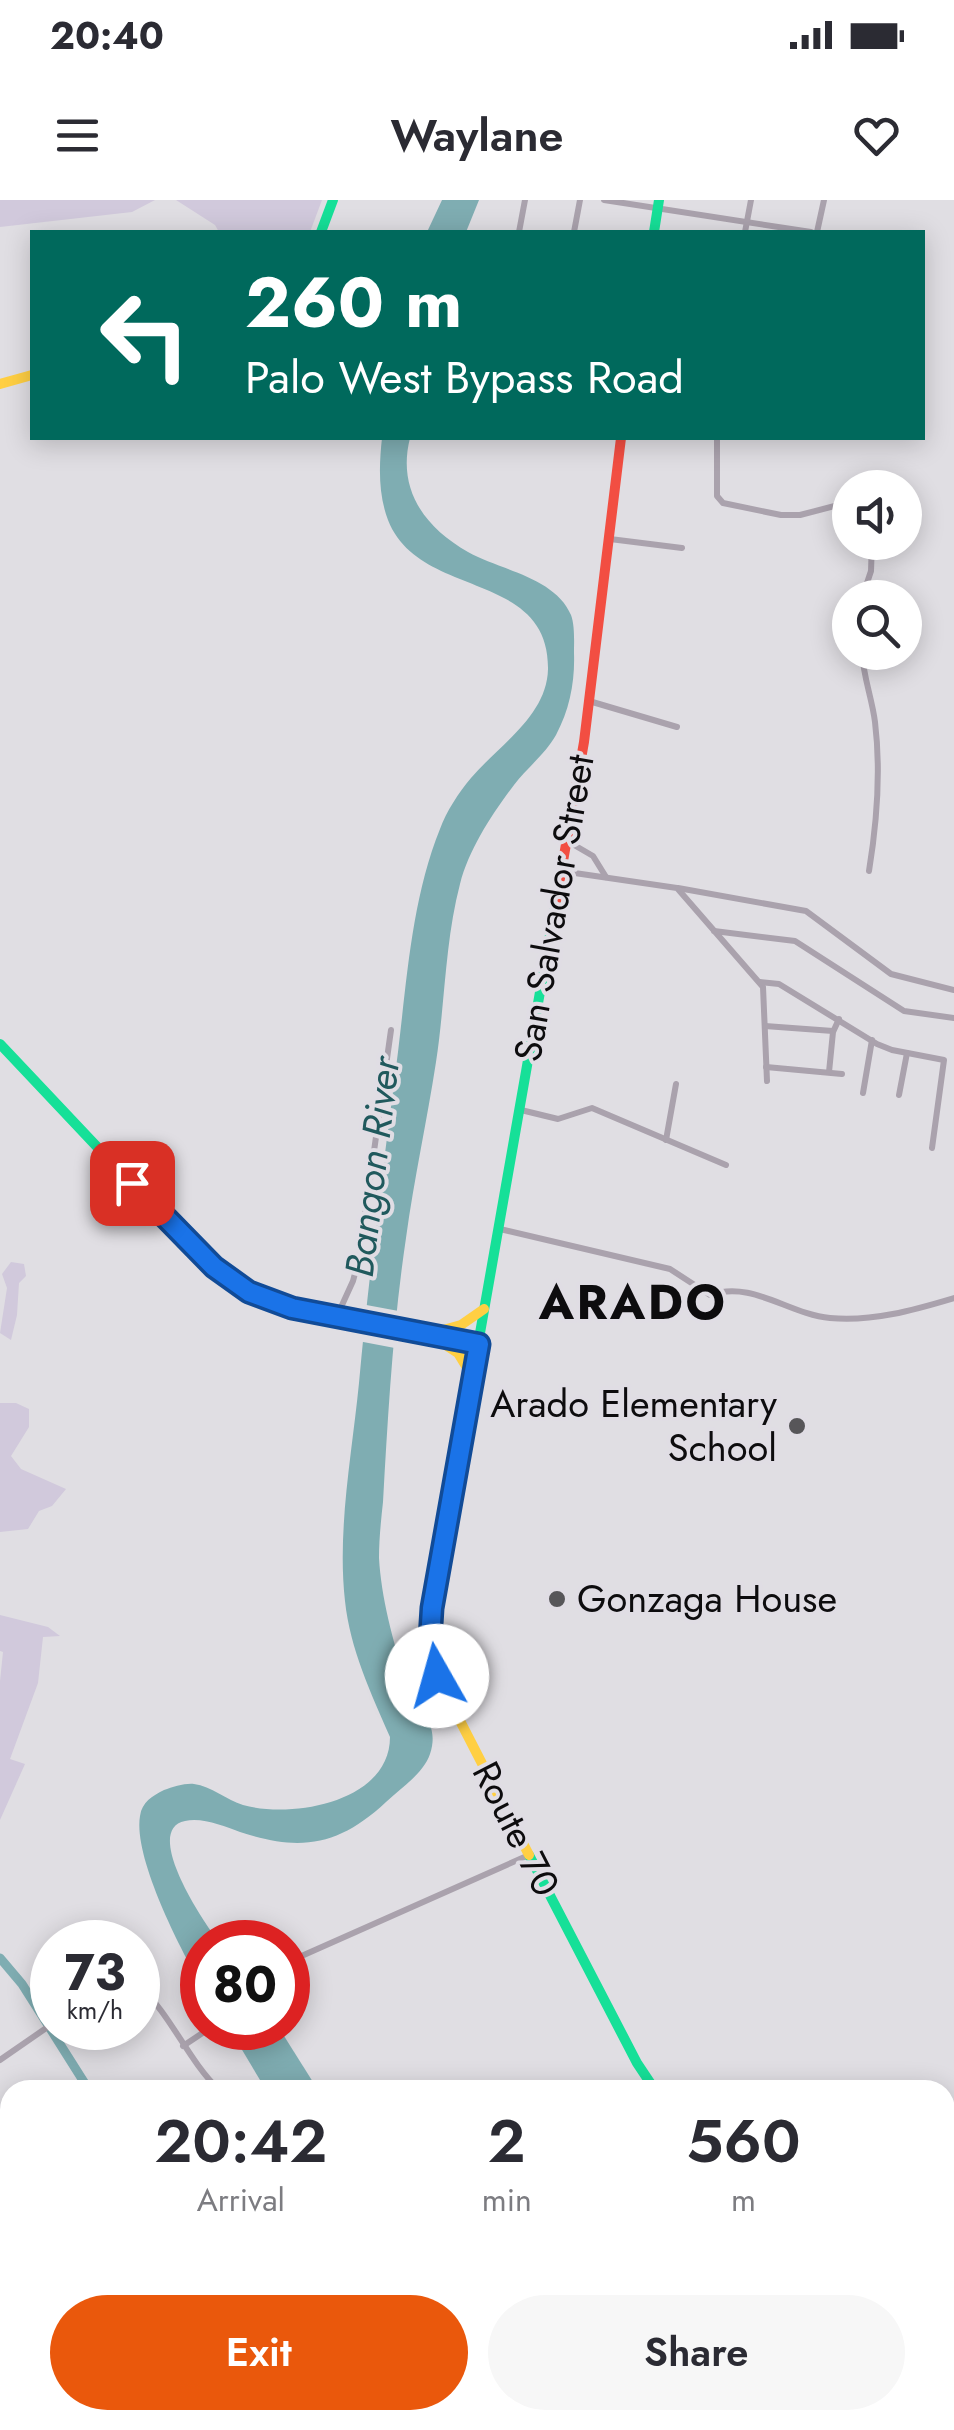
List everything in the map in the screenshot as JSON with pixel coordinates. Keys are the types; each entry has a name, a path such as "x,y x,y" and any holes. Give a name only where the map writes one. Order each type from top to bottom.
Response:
{"main road":[{"path":"322,230 334,200"},
{"path":"654,230 659,205"},
{"path":"0,384 30,376"},
{"name":"San Salvador Street","path":"473,1377 588,701 620,440"},
{"path":"0,1044 214,1267 249,1292 292,1308 479,1344"},
{"path":"428,1334 462,1325 485,1308"},
{"path":"428,1334 458,1353 473,1377"},
{"name":"Route 70","path":"473,1377 432,1608 430,1640 437,1676 648,2080"}],"street":[{"path":"519,230 525,200"},
{"path":"574,230 580,200"},
{"path":"604,200 659,205 800,230"},
{"path":"745,230 751,200"},
{"path":"815,230 824,200"},
{"path":"717,440 717,496 723,504 764,514 800,515 832,507"},
{"path":"608,539 682,548"},
{"path":"863,670 871,693 878,748 869,872"},
{"path":"588,701 677,728"},
{"path":"566,841 594,856 607,878"},
{"path":"561,871 806,911 892,974 954,990"},
{"path":"677,888 763,987 766,1081"},
{"path":"713,931 794,941 904,1011 954,1018"},
{"path":"758,982 779,984 872,1040 906,1053 944,1060 932,1148"},
{"path":"829,1072 833,1031 839,1019"},
{"path":"764,1026 833,1031"},
{"path":"340,1318 358,1258 391,1030"},
{"path":"862,1093 872,1040"},
{"path":"898,1096 906,1053"},
{"path":"766,1067 842,1074"},
{"path":"666,1140 676,1084"},
{"path":"519,1110 558,1119 592,1108 726,1165"},
{"path":"499,1229 670,1269 710,1295 728,1288 805,1314 831,1318 890,1314 954,1298"},
{"path":"310,1952 529,1855"},
{"path":"160,2011 180,2043"},
{"path":"0,2060 30,2040"},
{"path":"185,2050 211,2080"}],"shaded area":[{"path":"0,200 155,200 132,212 0,227"},
{"path":"176,200 322,200 311,230 218,230"},
{"path":"11,1262 24,1264 26,1276 19,1283 11,1340 0,1333 7,1288 2,1274"},
{"path":"0,1403 16,1403 29,1409 29,1427 11,1456 21,1469 66,1489 52,1506 39,1511 28,1529 0,1532"},
{"path":"0,1615 48,1627 60,1636 43,1637 38,1683 10,1759 25,1764 0,1820 3,1652"}],"water":[{"path":"442,200 479,200 467,230 428,230"},
{"path":"382,440 410,440 407,474 427,518 468,552 553,592 571,615 574,629 572,684 565,715 547,748 490,820 460,884 451,928 436,1062 401,1271 379,1558 392,1634 409,1689 430,1723 432,1742 422,1768 405,1786 369,1817 335,1836 318,1841 282,1842 199,1820 185,1821 173,1828 173,1859 203,1920 180,1920 180,1945 144,1855 140,1816 145,1803 164,1790 190,1784 263,1809 311,1807 356,1791 374,1777 386,1759 390,1737 351,1636 343,1547 372,1258 412,939 423,883 446,816 471,778 531,715 546,686 548,669 543,637 528,615 506,599 426,563 404,545 388,520 382,500"},
{"path":"242,2050 293,2050 312,2080 260,2080"}],"pier":[{"path":"361,1304 404,1312 400,1349 358,1341"}],"waterway":[{"path":"0,1958 22,1984 83,2080"}],"traffic: fast":[{"path":"322,230 333,200"},
{"path":"654,230 659,200"},
{"path":"464,1424 556,901"},
{"path":"0,1044 184,1239 249,1292 292,1308 479,1343"},
{"path":"529,1855 648,2080"}],"traffic: slow":[{"path":"0,384 30,376"},
{"path":"429,1334 461,1325 484,1309"},
{"path":"429,1334 458,1353 472,1376"},
{"path":"464,1424 432,1608 431,1640 437,1676 529,1855"}],"traffic: jam":[{"path":"556,901 584,742 621,440"}],"place":[{"name":"Arado Elementary School","path":"797,1426"},
{"name":"Gonzaga House","path":"557,1599"}],"district":[{"name":"ARADO","path":"633,1302"}],"route":[{"path":"132,1183 214,1267 249,1292 292,1308 479,1344 432,1608 430,1640 437,1676"}],"water label":[{"name":"Bangon River","path":"372,1167"}]}
